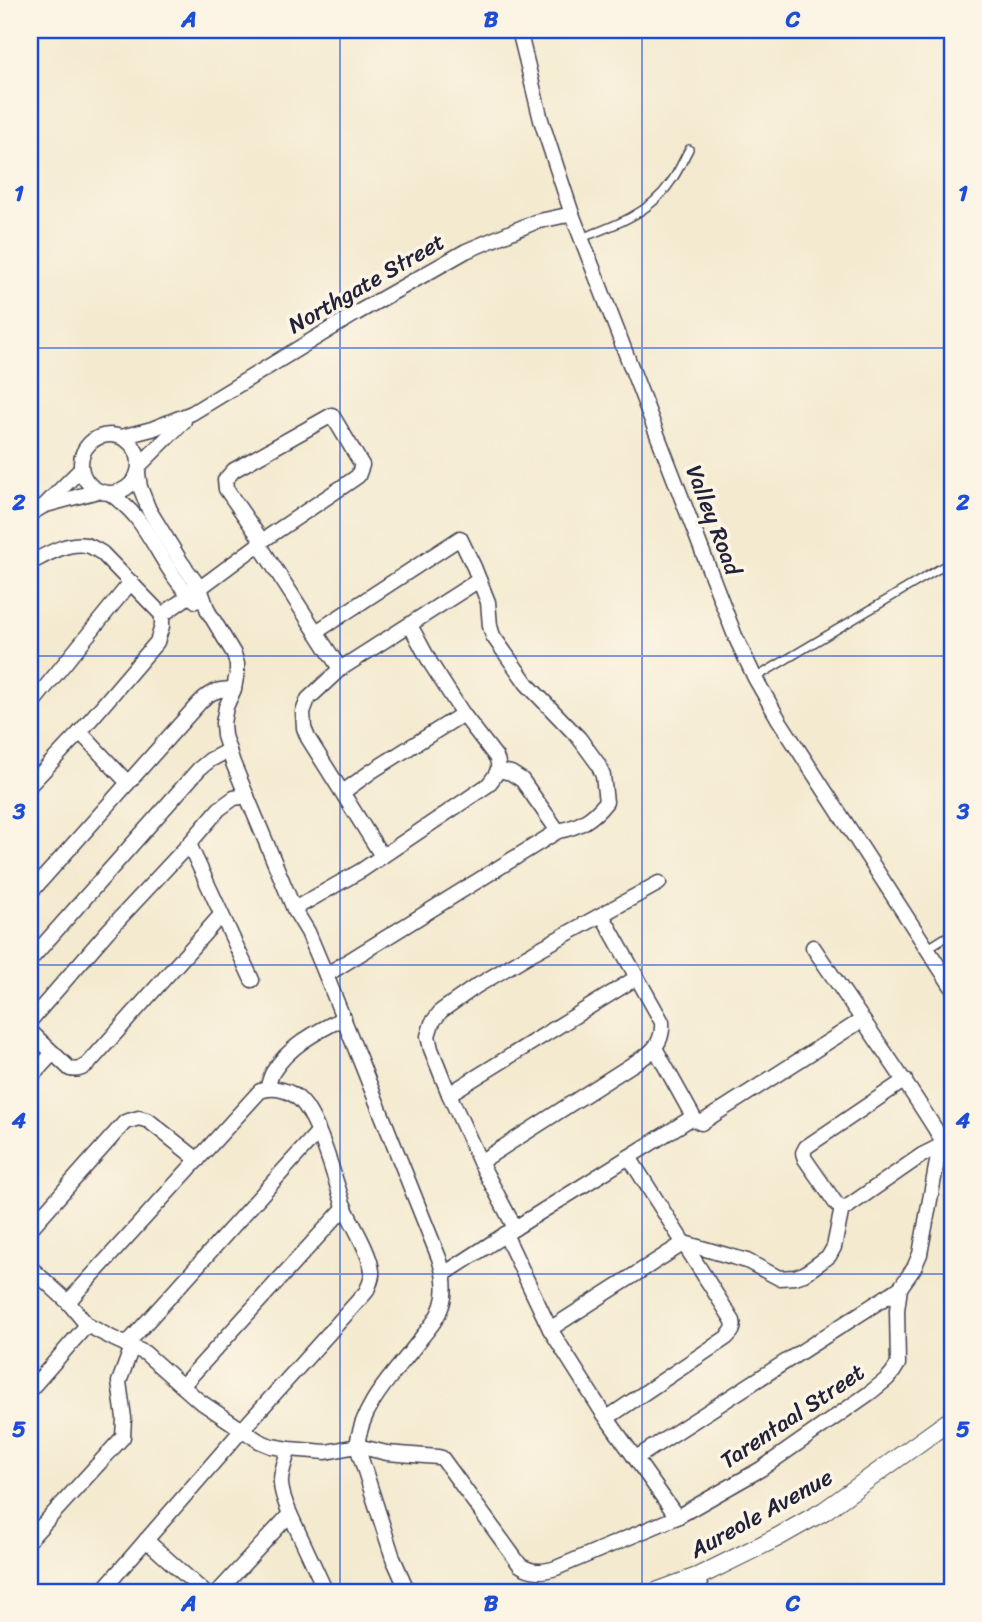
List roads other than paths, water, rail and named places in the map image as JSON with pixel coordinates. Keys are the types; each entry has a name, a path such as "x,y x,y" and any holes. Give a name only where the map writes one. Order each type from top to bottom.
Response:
{"street":[{"name":"Valley Road","path":"519,30 541,120 572,214 730,623 755,678 806,762 952,987"},
{"name":"Northgate Street","path":"121,437 152,429 192,412 466,251 535,222 572,214"},
{"name":"Northgate Street","path":"139,470 192,412"},
{"path":"162,615 260,542 358,476 362,465 332,415 234,470 225,480 226,489 260,542 316,632 340,669"},
{"path":"149,524 138,455 134,446 121,437 108,435 91,442 81,459 83,478 89,486 127,506 149,524 208,611 233,654 237,664 234,690 223,723 224,736 294,909 308,932 344,1018 444,1274 443,1302 438,1317 377,1393 365,1415 357,1446 393,1558 408,1592"},
{"path":"30,514 45,505 81,469"},
{"path":"45,505 104,493 117,494 133,483 139,470"},
{"path":"316,632 460,538 488,602 489,626 497,645 527,684 579,738 598,764 603,776 606,802 597,814 586,822 558,831 326,975"},
{"path":"30,564 57,550 85,545 102,553 162,615 157,642 80,732 30,785"},
{"path":"382,856 308,738 303,712 308,699 340,669 480,580"},
{"path":"30,706 131,582"},
{"path":"294,909 362,870 488,785 498,770 496,757 463,714 410,625"},
{"path":"30,893 200,702 220,689 234,690"},
{"path":"343,792 463,714"},
{"path":"80,732 128,783"},
{"path":"30,960 199,769 229,750"},
{"path":"498,770 511,773 522,780 558,831"},
{"path":"30,1021 107,932 227,802 247,796"},
{"path":"189,844 252,980"},
{"path":"659,883 475,986 441,1011 432,1023 428,1036 449,1094 550,1329 607,1418 677,1517"},
{"path":"30,1031 70,1069 76,1070 89,1063 221,915"},
{"path":"480,1162 655,1048 661,1037 662,1022 602,915"},
{"path":"813,947 905,1080 939,1135 940,1146 842,1208 837,1205 803,1153 806,1147 905,1080"},
{"path":"449,1094 636,978"},
{"path":"267,1088 271,1074 286,1056 314,1032 344,1018"},
{"path":"655,1048 693,1117 701,1123 862,1020"},
{"path":"30,1078 52,1053"},
{"path":"68,1302 260,1091 267,1088 281,1090 292,1093 303,1102 318,1132 345,1207 369,1259 372,1272 366,1292 101,1592"},
{"path":"444,1274 693,1117"},
{"path":"30,1229 125,1122 139,1118 149,1121 198,1160"},
{"path":"30,1539 123,1437 124,1418 119,1382 129,1346 318,1132"},
{"name":"Tarentaal Street","path":"357,1446 387,1453 442,1458 520,1565 533,1571 543,1572 556,1568 677,1517 761,1469 848,1409 887,1379 898,1364 897,1310 900,1288 920,1254 940,1146"},
{"path":"607,1418 726,1338 734,1326 629,1157"},
{"path":"182,1386 345,1207"},
{"path":"550,1329 684,1243 747,1261 779,1278 804,1275 829,1256 834,1247 842,1208"},
{"path":"30,1267 68,1302 87,1325 145,1353 198,1400 259,1441 289,1449 326,1452 357,1446"},
{"path":"636,1458 900,1288"},
{"path":"30,1390 87,1325"},
{"name":"Aureole Avenue","path":"656,1592 700,1585 824,1511 952,1419"},
{"path":"289,1449 281,1473 281,1493 326,1592"},
{"path":"218,1592 290,1514"},
{"path":"146,1540 204,1592"}],"lane":[{"path":"581,238 607,229 654,203 671,183 689,149"},
{"path":"755,678 952,561"},
{"path":"928,948 952,933"}]}
